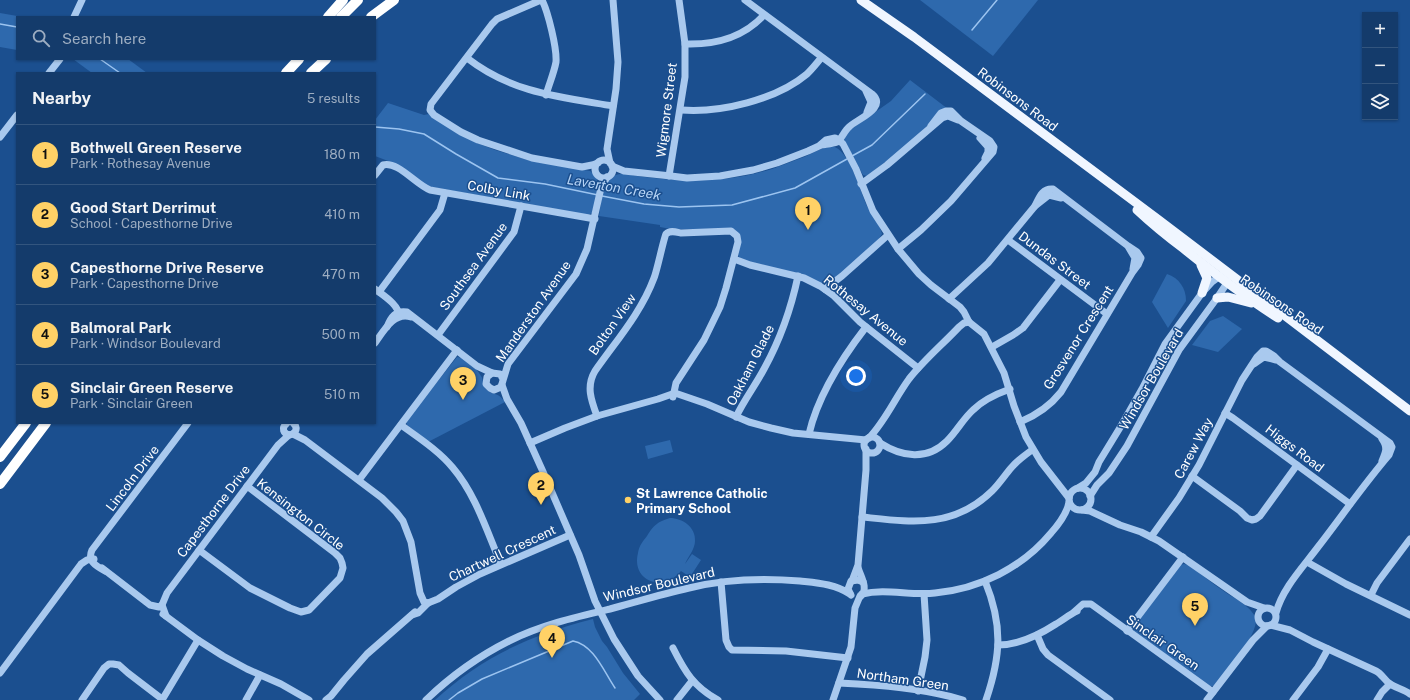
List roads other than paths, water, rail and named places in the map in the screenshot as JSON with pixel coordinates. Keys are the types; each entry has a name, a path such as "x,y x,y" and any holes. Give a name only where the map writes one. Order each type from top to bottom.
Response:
{"highway":[{"path":"329,16 343,0"},
{"path":"342,16 358,0"},
{"path":"366,16 384,0"},
{"path":"372,16 394,0"},
{"path":"286,72 293,60"},
{"path":"286,72 298,60"},
{"path":"312,72 323,60"},
{"path":"0,457 25,424"},
{"path":"0,484 45,424"}],"main road":[{"name":"Robinsons Road","path":"861,0 914,37 1106,181 1223,274 1331,351 1410,411"},
{"name":"Robinsons Road","path":"872,0 914,37"},
{"name":"Robinsons Road","path":"1106,181 1153,225 1199,262 1223,274 1227,282 1260,306 1331,351"},
{"path":"1199,262 1205,271 1207,278 1202,293"},
{"path":"1217,298 1228,297 1260,306"}],"street":[{"path":"74,16 82,0"},
{"path":"546,95 556,56 546,11 541,0 492,24 436,98 433,110 444,121 470,137 497,148 540,160 582,167 597,174 601,178 624,171"},
{"name":"Wigmore Street","path":"669,176 681,110 685,77 685,44 679,0"},
{"path":"745,0 865,90 874,102 864,116 849,127 842,130 836,140"},
{"path":"597,174 595,167 600,162 607,149 618,62 612,1"},
{"path":"78,16 79,7"},
{"path":"685,44 712,42 736,36 752,27 764,15"},
{"path":"467,58 484,71 504,81 546,95 613,106"},
{"path":"681,110 717,109 760,98 800,79 811,70 821,58"},
{"path":"50,72 56,60"},
{"path":"50,72 59,60"},
{"path":"0,137 16,116"},
{"path":"861,184 893,160 944,116 961,121 974,131 988,147 988,152 981,166 946,206 898,249"},
{"path":"582,167 606,160 624,171 687,178 720,176 753,170 785,160 819,146 826,140 836,140 843,144 856,169 873,211 888,236 919,274 949,299 967,323 982,331 1001,366 1020,422 1032,450 1055,480 1073,508 1090,511 1151,537 1183,557 1247,602 1273,609 1276,615 1290,630"},
{"path":"607,149 613,171 609,176"},
{"name":"Colby Link","path":"376,173 380,167 388,164 394,165 424,188 595,219"},
{"name":"Manderston Avenue","path":"503,382 508,364 576,274 587,249 598,208 601,188 597,174"},
{"name":"Manderston Avenue","path":"601,188 609,176"},
{"path":"445,193 440,210 377,291 390,301 398,314 414,318 477,366 486,379 488,387 508,399"},
{"name":"Grosvenor Crescent","path":"949,299 988,263 1034,206 1049,195 1056,195 1065,200 1128,246 1135,258 1132,273 1056,397 1038,413 1020,422"},
{"name":"Southsea Avenue","path":"438,335 514,232 522,206"},
{"name":"Bolton View","path":"597,416 590,392 591,378 595,370 630,324 640,308 654,278 664,246 670,236 681,233 717,232 735,237 733,262"},
{"path":"827,291 888,236"},
{"name":"Dundas Street","path":"1008,240 1107,314"},
{"path":"675,395 674,387 698,350 712,324 726,288 733,262"},
{"name":"Rothesay Avenue","path":"733,262 798,276 815,283 827,291 866,327 918,368"},
{"name":"Windsor Boulevard","path":"1076,489 1086,483 1095,472 1099,462 1139,395 1165,344 1202,293 1212,282 1223,274"},
{"name":"Oakham Glade","path":"736,417 777,343 789,310 798,276"},
{"path":"992,348 1023,328 1060,280"},
{"name":"Windsor Boulevard","path":"1090,498 1097,485 1109,473 1127,446 1167,370 1188,337 1227,282"},
{"path":"376,341 398,314"},
{"path":"855,608 848,589 858,565 867,444 895,400 918,368 948,338 961,331 967,323"},
{"path":"809,434 830,382 850,349 866,327"},
{"path":"1174,333 1183,332 1188,337"},
{"path":"359,480 457,350"},
{"name":"Carew Way","path":"1151,537 1192,476 1242,380 1257,357 1263,351 1266,351 1390,443 1392,447 1389,455 1350,504 1281,598 1276,615"},
{"path":"486,379 488,375 508,364"},
{"path":"477,366 500,374 508,399 521,423 544,474 570,535 594,598 614,639 628,662 643,682 660,700"},
{"path":"494,390 499,388 503,382"},
{"path":"867,444 871,453 883,450 913,455 936,449 947,441 962,421 975,409 989,398 1010,389"},
{"path":"530,443 564,428 597,416 658,400 665,400 675,395 707,404 736,417 771,428 852,440 867,444 876,438 893,451"},
{"name":"Higgs Road","path":"1225,413 1350,504"},
{"name":"Lincoln Drive","path":"92,560 95,547 187,424"},
{"path":"866,470 871,459 880,448 879,435 881,424"},
{"path":"401,425 442,456 462,479 501,564"},
{"path":"290,428 389,504 403,521 411,542 420,588 426,601"},
{"name":"Capesthorne Drive","path":"160,605 167,593 290,428"},
{"path":"862,517 923,522 952,516 968,509 980,501 992,491 1012,467 1032,450"},
{"path":"1192,476 1240,511 1253,515 1264,509 1297,465"},
{"path":"1055,480 1064,486 1087,491 1097,511 1105,517"},
{"name":"Kensington Circle","path":"199,550 250,588 298,611 309,610 337,584 343,568 340,558 328,546 247,486"},
{"path":"1060,524 1068,510 1071,493 1076,489"},
{"path":"850,594 856,597 880,591 924,594 955,590 985,581 1027,557 1073,513 1088,506 1090,498"},
{"name":"Chartwell Crescent","path":"329,699 367,654 412,615 418,613 426,601 444,594 501,564 570,535"},
{"path":"1371,595 1377,583 1410,539"},
{"path":"1127,631 1183,557"},
{"path":"0,673 77,571 92,560 147,602 160,605 166,616 198,640 235,663 281,684 308,700"},
{"path":"1307,562 1341,581 1410,615"},
{"path":"833,700 851,647 855,608 865,589 858,565"},
{"name":"Windsor Boulevard","path":"428,698 497,647 537,629 600,610 689,588 721,582 775,580 832,586 850,594"},
{"path":"852,581 858,580 880,591"},
{"name":"Windsor Boulevard","path":"832,586 852,581"},
{"path":"985,581 995,611 998,629 996,664 986,700"},
{"path":"721,582 726,640 732,650 786,651 848,658"},
{"path":"918,690 927,640 924,594"},
{"name":"Carew Way","path":"1266,608 1281,598"},
{"path":"1247,602 1262,624 1290,630 1370,670 1379,673 1389,687 1403,689 1410,695"},
{"name":"Sinclair Green","path":"998,645 1013,644 1037,635 1056,625 1074,612 1079,606 1086,603 1091,604 1213,692"},
{"path":"1253,640 1260,612 1266,608"},
{"path":"1207,700 1253,640 1269,625 1275,622 1276,615"},
{"path":"1037,635 1043,649 1048,655 1110,700"},
{"path":"82,700 98,677 112,668 128,673 162,700 198,640"},
{"path":"673,648 680,663 692,681 718,700"},
{"path":"1293,700 1318,668 1328,649"},
{"path":"246,700 260,675"},
{"path":"677,700 692,681"},
{"name":"Northam Green","path":"839,683 918,690 963,700"},
{"path":"1377,700 1389,687"},
{"path":"1381,700 1389,687"}],"waterway":[{"name":"Laverton Creek","path":"972,30 997,0"},
{"name":"Laverton Creek","path":"0,24 16,27"},
{"name":"Laverton Creek","path":"101,60 119,72"},
{"name":"Laverton Creek","path":"852,156 872,145 925,94"},
{"name":"Laverton Creek","path":"376,127 399,129 424,134 498,178 545,184 598,195"},
{"name":"Laverton Creek","path":"602,196 644,204 679,207 732,205 795,188 847,159"},
{"path":"449,700 482,679 573,641 587,648 593,653 615,688"}],"place":[{"name":"Bothwell Green Reserve","path":"808,230"},
{"name":"Capesthorne Drive Reserve","path":"463,400"},
{"name":"St Lawrence Catholic Primary School","path":"628,500"},
{"name":"Good Start Derrimut","path":"541,505"},
{"name":"Sinclair Green Reserve","path":"1195,626"},
{"name":"Balmoral Park","path":"552,658"}]}
